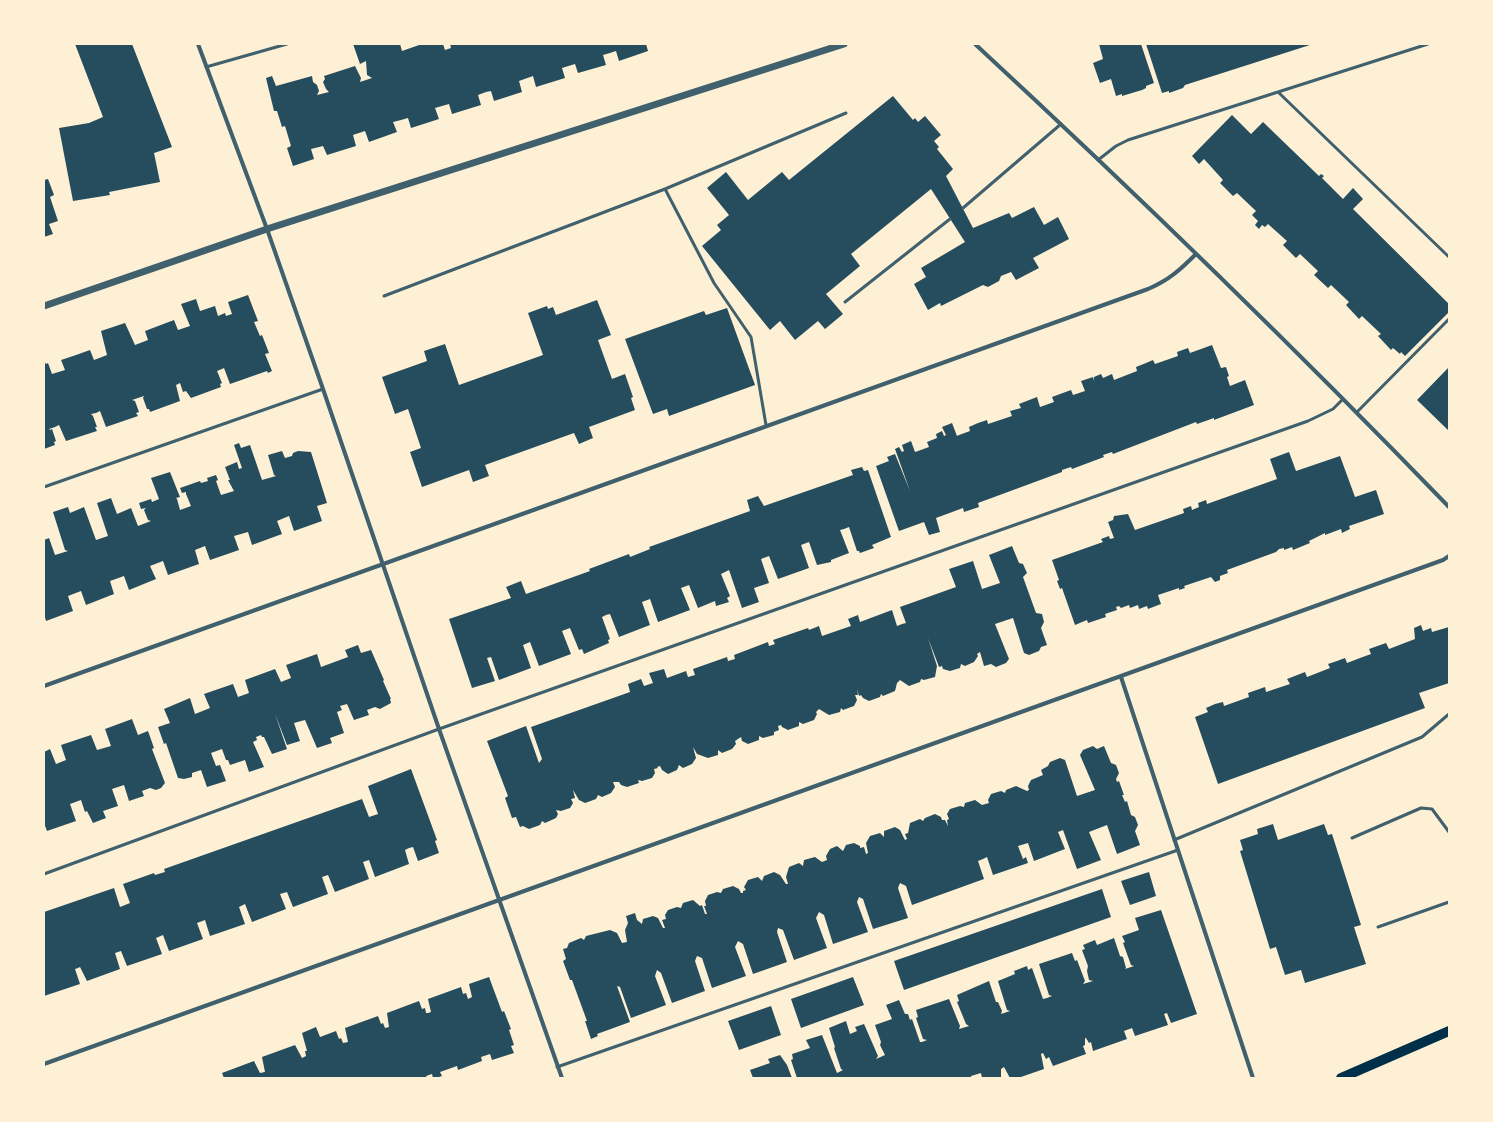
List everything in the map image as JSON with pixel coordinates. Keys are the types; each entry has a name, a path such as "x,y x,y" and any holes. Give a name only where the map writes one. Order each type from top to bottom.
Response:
{"main road":[{"path":"1341,1078 1449,1031"},
{"path":"1429,1041 1449,1038"}],"street":[{"path":"198,44 267,230 323,389 384,564 439,729 562,1078"},
{"path":"44,306 267,230 844,44"},
{"path":"975,44 1061,124 1196,254 1357,412 1449,507"},
{"path":"44,686 766,425 1148,289 1165,282 1179,272 1196,254"},
{"path":"44,1064 499,899 1121,677 1444,560 1449,556"},
{"path":"1121,677 1253,1078"}],"lane":[{"path":"206,67 287,44"},
{"path":"1098,160 1116,146 1128,140 1428,44"},
{"path":"1278,92 1449,257"},
{"path":"384,296 664,189 846,113"},
{"path":"963,208 1061,124"},
{"path":"664,189 714,283 751,337 766,425"},
{"path":"845,302 950,219"},
{"path":"1357,412 1449,319"},
{"path":"44,487 323,389"},
{"path":"44,874 439,729 1308,421 1333,409 1343,399"},
{"path":"1174,840 1422,737 1449,714"},
{"path":"1352,838 1421,808 1432,808 1449,832"},
{"path":"557,1067 1178,850"},
{"path":"1378,927 1449,902"}],"building":[{"path":"75,44 132,44 172,147 154,153 160,182 109,192 110,195 73,201 59,128 89,123 103,117"},
{"path":"353,44 400,44 402,51 422,44 443,44 445,50 451,48 450,44 646,44 648,51 619,61 616,51 603,55 606,65 578,73 575,64 562,68 565,78 536,87 533,76 519,81 522,92 494,101 491,91 486,92 478,95 481,105 452,114 449,104 435,108 439,119 411,128 408,118 393,122 397,132 369,142 365,131 353,135 356,146 327,155 323,146 311,149 314,159 293,166 287,148 291,146 285,126 282,127 277,111 274,111 266,78 272,76 276,86 312,76 313,82 317,85 319,91 317,95 329,92 323,82 325,79 324,76 355,66 361,78 360,82 372,78 367,75 366,61 360,64"},
{"path":"1099,44 1141,44 1154,83 1146,86 1146,88 1142,90 1122,96 1122,94 1116,96 1111,79 1100,83 1093,63 1103,59"},
{"path":"1146,44 1313,44 1185,85 1183,88 1169,93 1169,91 1162,93"},
{"path":"893,96 913,120 915,118 918,122 925,116 941,135 934,141 939,147 937,149 953,169 946,176 973,228 1009,213 1012,218 1034,207 1044,225 1058,217 1069,239 1033,258 1039,268 1016,280 1011,272 1001,276 999,281 988,287 983,285 941,306 940,303 928,310 914,284 926,277 921,268 965,242 931,189 851,254 860,266 826,294 843,314 825,329 818,321 795,340 780,321 770,330 702,246 721,230 717,225 729,215 707,188 726,172 748,200 782,172 789,180"},
{"path":"1232,115 1251,134 1263,122 1319,176 1321,174 1324,176 1322,178 1343,199 1353,188 1363,199 1353,209 1449,304 1449,312 1405,356 1393,348 1391,350 1378,336 1381,334 1362,316 1359,319 1346,305 1349,302 1331,285 1328,288 1314,275 1318,271 1300,254 1296,258 1283,245 1287,241 1268,224 1265,227 1262,225 1259,229 1255,225 1258,221 1252,215 1256,211 1237,193 1233,196 1220,183 1223,180 1204,159 1199,164 1192,156"},
{"path":"48,179 54,195 50,197 58,221 49,224 53,234 44,237 44,180"},
{"path":"248,295 258,321 254,322 260,336 262,335 269,353 265,354 272,371 268,373 267,371 230,384 224,368 217,371 222,383 220,384 221,387 191,398 186,391 183,392 180,383 176,385 180,401 150,412 149,409 147,409 143,398 144,396 132,400 135,401 139,412 136,413 138,416 106,427 100,411 91,414 97,427 95,427 97,431 66,441 59,425 49,429 52,429 56,441 54,442 55,445 44,449 44,361 46,364 48,363 52,374 65,370 61,360 90,350 94,360 107,355 101,331 125,323 135,345 148,340 145,331 174,320 178,330 190,326 181,304 196,299 200,311 215,306 218,316 225,313 226,316 232,314 228,302"},
{"path":"597,300 611,335 598,340 612,379 625,374 633,397 631,398 635,410 589,427 593,438 579,444 574,433 485,465 489,476 473,482 469,470 422,487 410,452 421,448 408,409 395,414 382,377 427,361 424,351 445,344 459,385 543,355 528,313 547,306 548,309 553,307 556,315"},
{"path":"727,308 755,385 669,416 667,409 653,414 625,339 704,311 706,315"},
{"path":"1212,345 1221,368 1226,367 1230,386 1245,380 1254,405 1214,420 1214,418 1197,424 1196,422 1113,454 1112,452 1103,455 1104,457 1072,469 1071,467 1062,470 1062,472 978,503 979,507 964,512 963,508 936,518 940,532 929,535 924,522 899,531 876,466 889,461 887,457 895,454 910,491 895,449 899,447 902,452 904,451 902,445 911,441 915,452 929,447 927,442 937,438 936,434 942,431 944,436 946,435 942,427 952,423 957,436 970,431 969,427 978,423 987,420 988,424 1012,416 1010,411 1021,408 1019,404 1037,397 1040,407 1054,402 1052,397 1071,390 1073,395 1085,391 1081,381 1093,377 1094,381 1094,377 1101,374 1103,378 1112,374 1114,380 1137,371 1136,367 1153,360 1155,364 1178,356 1177,352 1188,348 1190,353"},
{"path":"1449,367 1449,431 1417,400"},
{"path":"239,443 241,448 250,445 262,480 276,476 274,475 268,455 282,451 285,458 292,456 293,453 298,451 311,452 327,503 317,506 322,521 294,531 289,516 277,521 282,534 252,545 248,532 234,536 239,550 210,560 205,546 195,550 199,564 168,575 163,561 150,566 156,579 129,590 124,576 110,581 114,594 86,605 81,591 68,596 73,611 46,621 44,614 44,540 49,538 55,555 68,551 65,550 53,512 68,507 70,513 84,507 96,540 108,536 97,503 111,498 117,514 131,508 138,526 151,521 148,520 144,510 146,508 141,509 139,503 151,499 152,502 159,499 151,478 170,472 180,497 176,498 180,510 191,506 186,492 182,493 180,488 200,481 201,483 208,481 207,478 216,475 218,480 216,481 221,495 234,491 228,480 230,480 225,467 237,462 239,469 242,468 234,445"},
{"path":"1289,452 1296,471 1340,456 1355,497 1376,490 1384,514 1349,526 1350,529 1342,533 1341,529 1325,535 1325,533 1309,541 1310,543 1293,550 1292,547 1284,550 1284,548 1279,549 1276,552 1227,570 1228,573 1220,576 1220,580 1215,582 1211,577 1184,586 1185,588 1179,590 1179,588 1158,595 1161,604 1148,609 1147,606 1139,609 1138,605 1130,608 1129,605 1121,608 1119,606 1116,607 1117,610 1105,614 1106,617 1088,623 1087,620 1075,625 1062,588 1060,589 1057,581 1059,580 1052,560 1103,542 1101,539 1109,536 1110,539 1114,538 1108,522 1113,520 1114,516 1128,514 1135,530 1184,513 1183,509 1191,506 1192,510 1199,507 1198,503 1206,500 1207,504 1277,479 1270,459"},
{"path":"862,467 864,471 868,470 891,537 872,545 874,548 860,553 857,551 849,527 840,530 849,553 831,560 831,562 817,565 809,542 801,545 809,568 778,579 769,556 761,559 769,583 754,588 759,602 742,608 729,570 721,574 730,596 727,598 729,602 716,606 715,601 698,608 689,585 681,588 690,610 658,622 650,599 642,602 650,625 619,637 610,614 606,615 602,617 610,639 608,640 609,643 584,654 582,649 579,650 570,628 562,631 571,654 539,666 530,642 523,645 531,668 499,680 491,657 487,658 495,681 472,688 449,619 511,598 506,587 521,581 526,594 590,571 589,569 629,554 630,557 650,549 649,547 750,511 747,500 758,496 764,506 853,475 851,470"},
{"path":"1012,546 1019,563 1023,564 1027,573 1023,577 1036,613 1042,614 1044,622 1041,628 1047,645 1041,647 1039,651 1029,655 1024,653 1013,618 995,624 1009,659 1006,663 996,667 991,664 984,666 980,652 977,654 978,656 974,662 965,666 961,664 960,668 950,671 943,669 942,666 939,667 928,638 937,666 935,677 924,680 921,679 920,682 909,686 900,680 897,683 895,691 883,696 881,694 880,697 869,701 861,695 859,696 857,689 858,695 855,695 857,700 854,706 843,710 841,708 840,712 829,715 819,709 816,712 817,714 814,720 803,724 799,722 799,726 788,730 781,725 778,726 779,730 774,732 774,735 763,738 759,736 759,740 748,744 742,741 741,737 735,741 736,744 732,749 722,753 718,750 718,755 708,758 697,754 693,747 696,758 692,764 683,768 679,765 677,770 668,774 662,770 660,766 657,767 658,768 654,769 655,773 652,778 642,781 638,780 639,783 627,787 621,785 619,782 613,782 615,787 611,793 602,797 598,795 596,799 585,803 579,800 573,790 575,798 571,799 573,803 570,808 561,811 556,810 558,814 556,818 545,823 542,821 540,825 529,829 523,826 520,827 516,817 512,818 505,798 508,796 487,741 526,726 539,763 542,759 531,727 630,692 628,684 641,679 644,686 653,683 649,673 664,669 667,678 686,671 688,677 695,675 693,669 727,657 728,661 735,659 734,655 768,642 769,646 775,644 773,640 808,628 809,630 819,626 822,636 851,626 848,619 858,615 860,622 892,610 897,626 906,623 900,607 956,587 949,569 973,561 982,589 1000,583 989,555"},
{"path":"1421,625 1423,631 1431,628 1432,632 1449,627 1449,683 1419,693 1425,708 1218,784 1195,717 1208,712 1206,708 1223,702 1224,706 1249,697 1248,693 1265,687 1266,692 1290,684 1287,679 1305,672 1307,677 1330,668 1328,664 1345,658 1347,663 1371,654 1369,649 1386,643 1389,649 1415,639 1414,628"},
{"path":"358,645 361,653 371,650 384,680 383,681 391,699 391,703 380,709 375,707 367,710 369,715 354,720 347,704 340,706 342,710 337,712 344,733 330,738 332,743 317,748 305,720 294,723 300,741 287,745 275,714 287,749 272,754 264,737 261,735 256,737 257,740 253,742 264,767 249,772 245,760 230,765 228,760 226,760 222,749 211,753 216,766 220,765 226,781 207,787 201,770 192,773 192,777 184,779 178,778 166,743 164,744 158,727 170,723 164,709 190,698 195,714 210,708 204,694 233,684 238,697 249,693 245,680 275,669 281,682 291,678 286,665 317,654 321,667 348,657 345,650"},
{"path":"132,719 138,735 148,731 154,748 152,749 165,783 161,788 156,790 150,788 142,791 144,796 129,801 124,785 112,789 118,806 103,811 106,818 93,823 87,811 85,812 81,800 70,804 76,821 47,831 44,823 44,752 50,749 56,764 66,760 61,745 91,735 97,750 111,746 105,729"},
{"path":"1093,746 1097,749 1104,746 1111,763 1116,765 1119,773 1116,779 1117,782 1119,781 1124,795 1122,795 1125,802 1127,801 1131,815 1135,817 1138,825 1135,831 1140,845 1117,854 1107,825 1089,832 1101,860 1077,869 1063,830 1058,832 1065,849 1034,861 1028,843 1018,846 1023,859 1026,857 1028,863 993,875 987,857 978,861 984,879 912,905 906,886 900,883 898,888 908,918 873,929 863,899 859,897 857,902 868,932 833,944 824,915 819,912 816,918 827,948 794,960 783,930 778,928 777,932 787,962 753,974 743,944 738,941 735,947 746,976 712,988 702,958 697,956 695,961 705,991 672,1003 661,973 657,970 655,976 666,1005 631,1018 620,987 617,986 630,1022 597,1034 598,1036 591,1039 585,1021 587,1021 572,980 570,980 563,961 566,959 563,949 567,948 569,943 581,938 584,940 586,936 610,930 617,933 622,943 627,942 625,930 628,923 626,916 635,913 637,920 642,924 643,919 653,916 658,918 663,928 665,928 662,920 666,919 665,915 668,910 677,907 681,908 683,903 693,900 700,906 702,905 705,914 707,914 704,906 706,906 705,901 708,895 717,892 721,893 723,889 733,886 743,893 743,891 746,890 744,887 748,880 758,877 762,881 764,876 774,872 780,875 786,884 788,884 786,877 789,867 799,863 803,866 804,860 815,857 822,862 827,860 826,856 830,849 837,846 843,851 846,845 854,843 860,846 860,848 864,847 866,854 868,853 866,843 870,836 880,833 884,837 884,831 895,827 900,830 905,840 907,839 905,834 908,833 910,823 920,819 923,821 925,818 935,814 941,817 942,820 945,820 948,826 947,820 949,819 947,814 950,809 960,806 964,807 965,803 975,800 982,805 989,803 988,800 991,794 1001,791 1005,793 1006,790 1016,786 1027,791 1029,790 1028,786 1031,780 1043,775 1041,770 1048,766 1050,762 1060,758 1065,760 1077,796 1095,790 1080,755 1083,750"},
{"path":"411,769 437,840 435,841 439,853 418,861 413,847 409,848 405,850 409,864 375,877 369,860 363,862 369,879 335,892 328,875 322,877 328,894 293,907 287,892 280,894 286,909 252,922 245,904 239,907 245,924 210,936 205,920 197,923 203,939 169,951 163,935 156,938 162,954 127,966 121,951 115,953 120,969 87,981 80,967 75,969 80,984 44,996 44,912 114,888 120,907 130,903 123,884 154,873 155,875 165,872 164,869 362,799 369,817 378,814 368,786"},
{"path":"1273,824 1278,840 1324,824 1328,835 1332,834 1361,925 1354,927 1366,964 1305,983 1301,970 1285,975 1276,947 1270,949 1240,851 1243,850 1240,840 1258,834 1257,829"},
{"path":"1149,872 1156,896 1130,905 1121,881"},
{"path":"1102,889 1111,917 904,990 894,961"},
{"path":"1161,910 1197,1014 1171,1023 1167,1013 1164,1014 1168,1025 1135,1036 1132,1028 1124,1031 1127,1039 1093,1051 1091,1042 1089,1043 1085,1038 1085,1045 1083,1046 1086,1054 1053,1066 1049,1057 1046,1059 1043,1053 1041,1054 1044,1069 1018,1078 1010,1078 1004,1067 1001,1069 1001,1078 982,1078 981,1073 971,1076 971,1078 797,1078 791,1060 793,1059 792,1054 810,1048 806,1040 822,1035 837,1073 843,1070 841,1069 834,1048 835,1047 829,1028 846,1021 850,1034 857,1031 855,1027 864,1024 878,1056 876,1059 885,1055 880,1045 881,1042 875,1025 892,1019 886,1005 899,1000 905,1014 908,1014 910,1020 912,1019 920,1042 922,1042 927,1040 923,1039 916,1018 918,1017 916,1010 949,999 960,1026 959,1029 969,1026 966,1024 957,1002 959,1001 957,995 989,981 996,1002 998,1002 1002,1011 1001,1014 1010,1011 1007,1010 998,981 1015,974 1014,971 1027,966 1028,970 1032,968 1043,999 1052,996 1049,995 1039,964 1072,953 1075,961 1077,960 1085,981 1083,984 1093,981 1089,980 1087,971 1088,966 1082,950 1085,949 1083,945 1095,940 1097,945 1114,938 1120,956 1123,957 1125,969 1134,966 1131,965 1122,936 1139,930 1135,918"},
{"path":"489,977 502,1012 504,1011 511,1029 509,1030 514,1045 511,1046 514,1053 492,1060 490,1054 481,1057 482,1061 458,1070 457,1066 440,1072 442,1076 436,1078 433,1078 432,1074 426,1076 427,1078 224,1078 222,1073 254,1061 260,1073 265,1072 262,1057 295,1045 302,1058 306,1056 305,1051 307,1051 302,1033 316,1027 320,1037 336,1031 339,1039 341,1038 343,1043 348,1042 345,1028 378,1016 381,1024 383,1023 385,1028 389,1027 387,1013 419,1001 422,1009 425,1008 426,1013 431,1012 428,999 461,987 463,994 466,993 468,999 472,997 469,984"},
{"path":"853,977 864,1005 801,1028 791,999"},
{"path":"771,1006 781,1035 739,1050 728,1021"},
{"path":"780,1055 787,1065 792,1078 753,1078 750,1070 770,1063 768,1059"}]}
